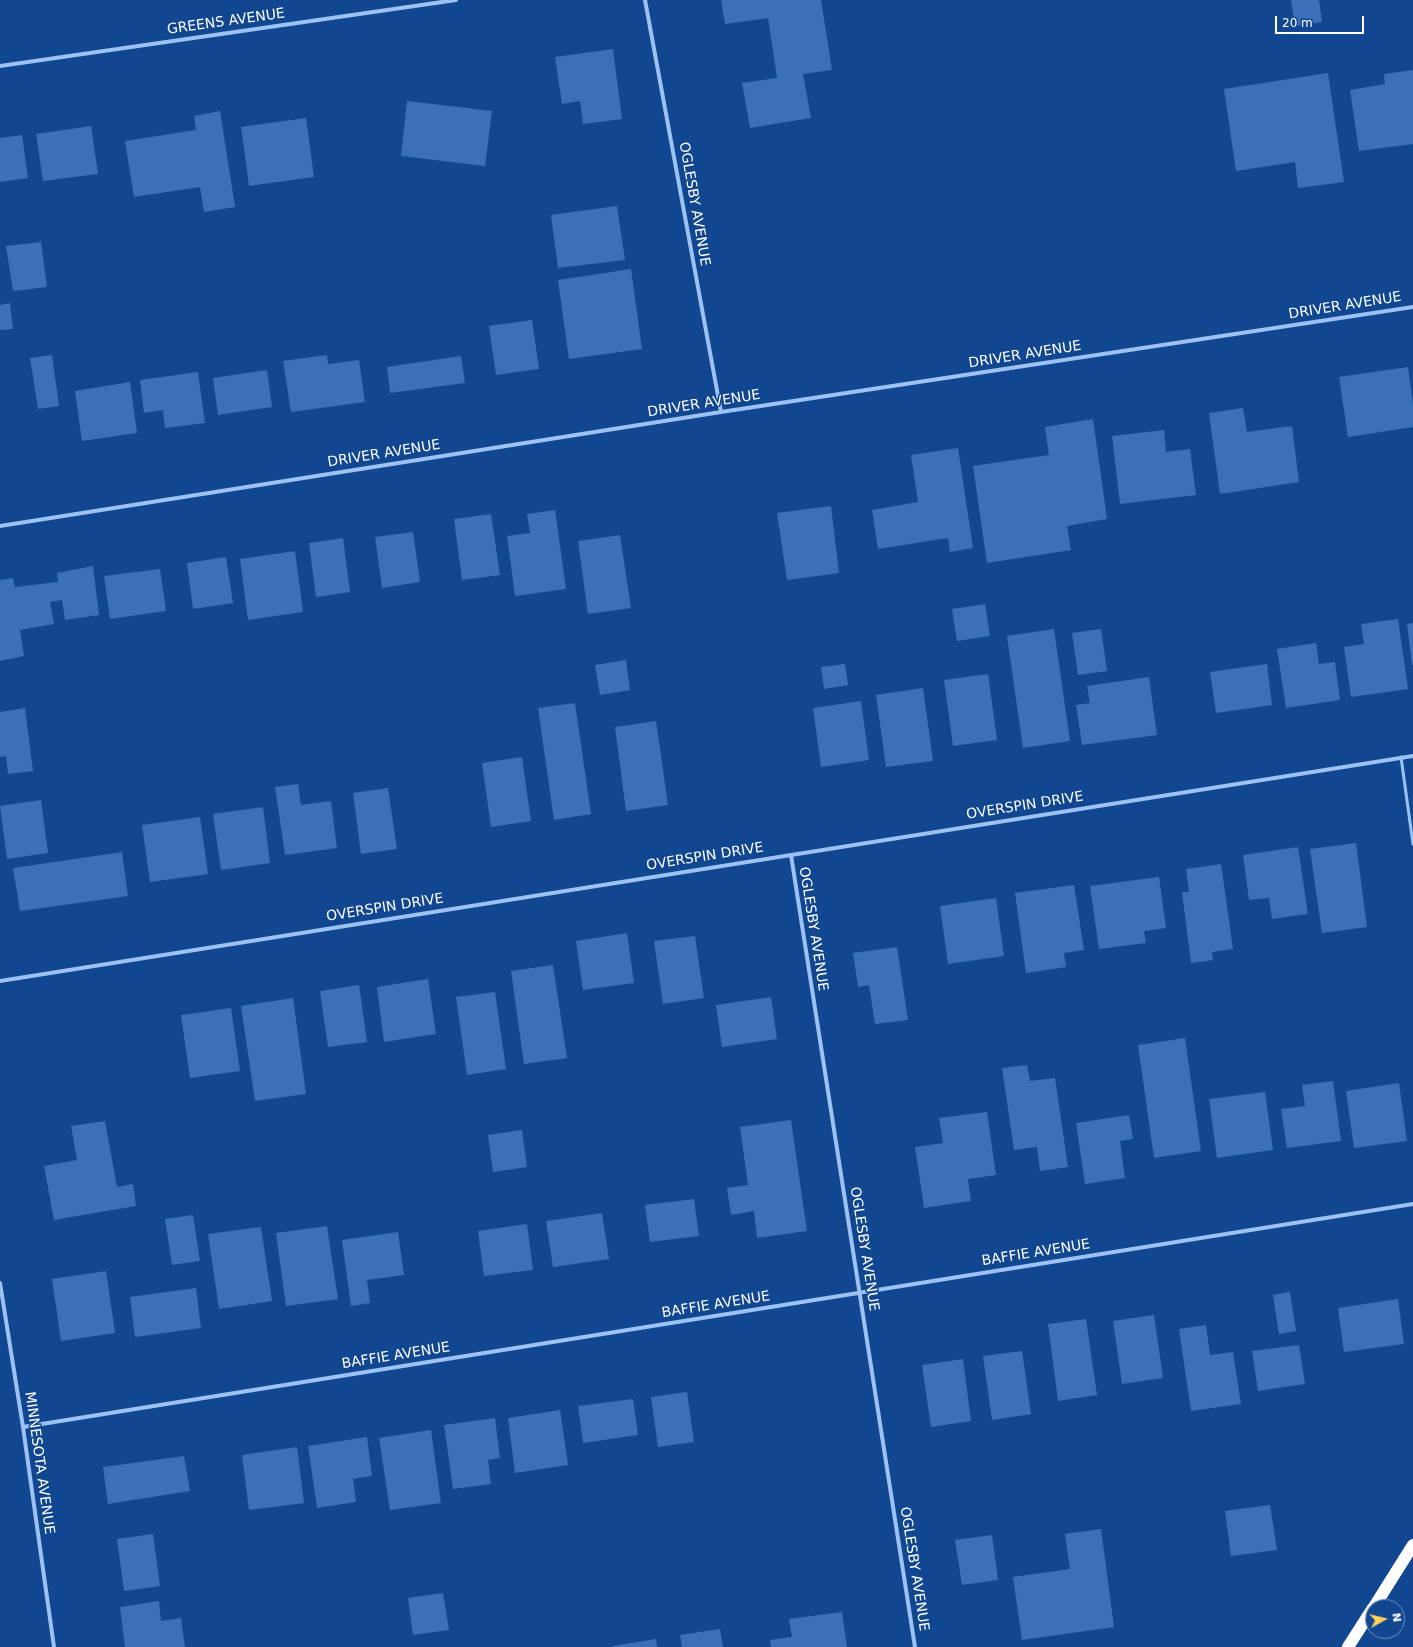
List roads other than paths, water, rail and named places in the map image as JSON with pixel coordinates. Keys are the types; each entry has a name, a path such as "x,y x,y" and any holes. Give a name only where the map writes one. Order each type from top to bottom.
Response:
{"highway":[{"path":"1379,1599 1413,1545"},
{"path":"1348,1647 1365,1620"}],"street":[{"name":"GREENS AVENUE","path":"0,66 456,0"},
{"name":"OGLESBY AVENUE","path":"646,0 721,412"},
{"name":"DRIVER AVENUE","path":"0,526 721,412 1413,307"},
{"name":"OVERSPIN DRIVE","path":"0,981 1413,756"},
{"name":"OGLESBY AVENUE","path":"791,854 915,1647"},
{"name":"BAFFIE AVENUE","path":"23,1427 1413,1204"},
{"name":"MINNESOTA AVENUE","path":"0,1284 23,1427 54,1647"}],"lane":[{"path":"1401,757 1413,844"}]}
